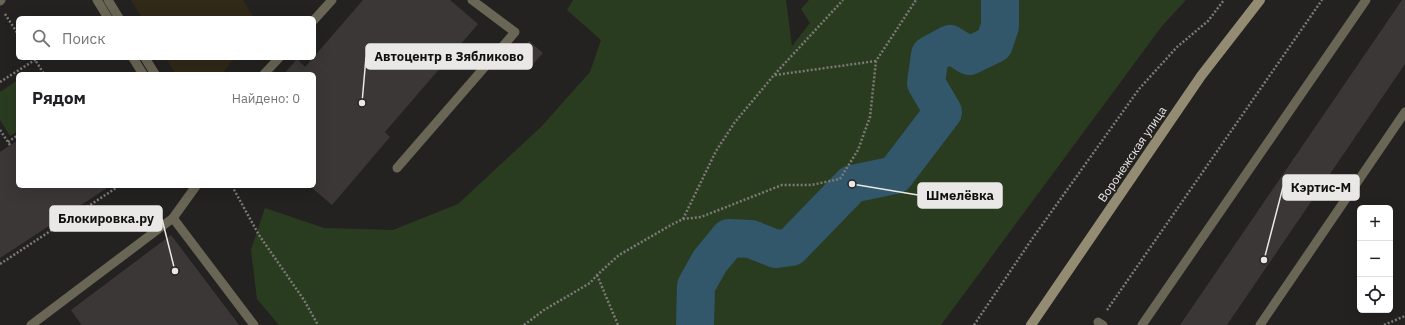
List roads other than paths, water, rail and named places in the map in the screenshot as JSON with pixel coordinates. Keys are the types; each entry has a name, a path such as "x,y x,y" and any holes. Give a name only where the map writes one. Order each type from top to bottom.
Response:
{"street":[{"name":"Воронежская улица","path":"1031,325 1201,76 1260,0"}],"lane":[{"path":"97,0 107,16"},
{"path":"108,0 118,16"},
{"path":"316,18 332,0"},
{"path":"397,168 515,32 472,0"},
{"path":"1142,325 1366,0"},
{"path":"134,60 142,72"},
{"path":"145,60 154,72"},
{"path":"266,72 277,60"},
{"path":"1260,325 1405,112"},
{"path":"31,325 173,218 195,188"},
{"path":"173,218 254,325"}],"waterway":[{"path":"695,325 696,286 710,261 729,238 751,239 776,249 791,247 852,184 895,175 943,112 926,83 930,55 950,44 969,56 994,44 1000,26 1000,0"}],"place":[{"name":"Автоцентр в Зябликово","path":"362,103"},
{"name":"Шмелёвка","path":"852,184"},
{"name":"Кэртис-М","path":"1264,260"},
{"name":"Блокировка.ру","path":"175,271"}]}
